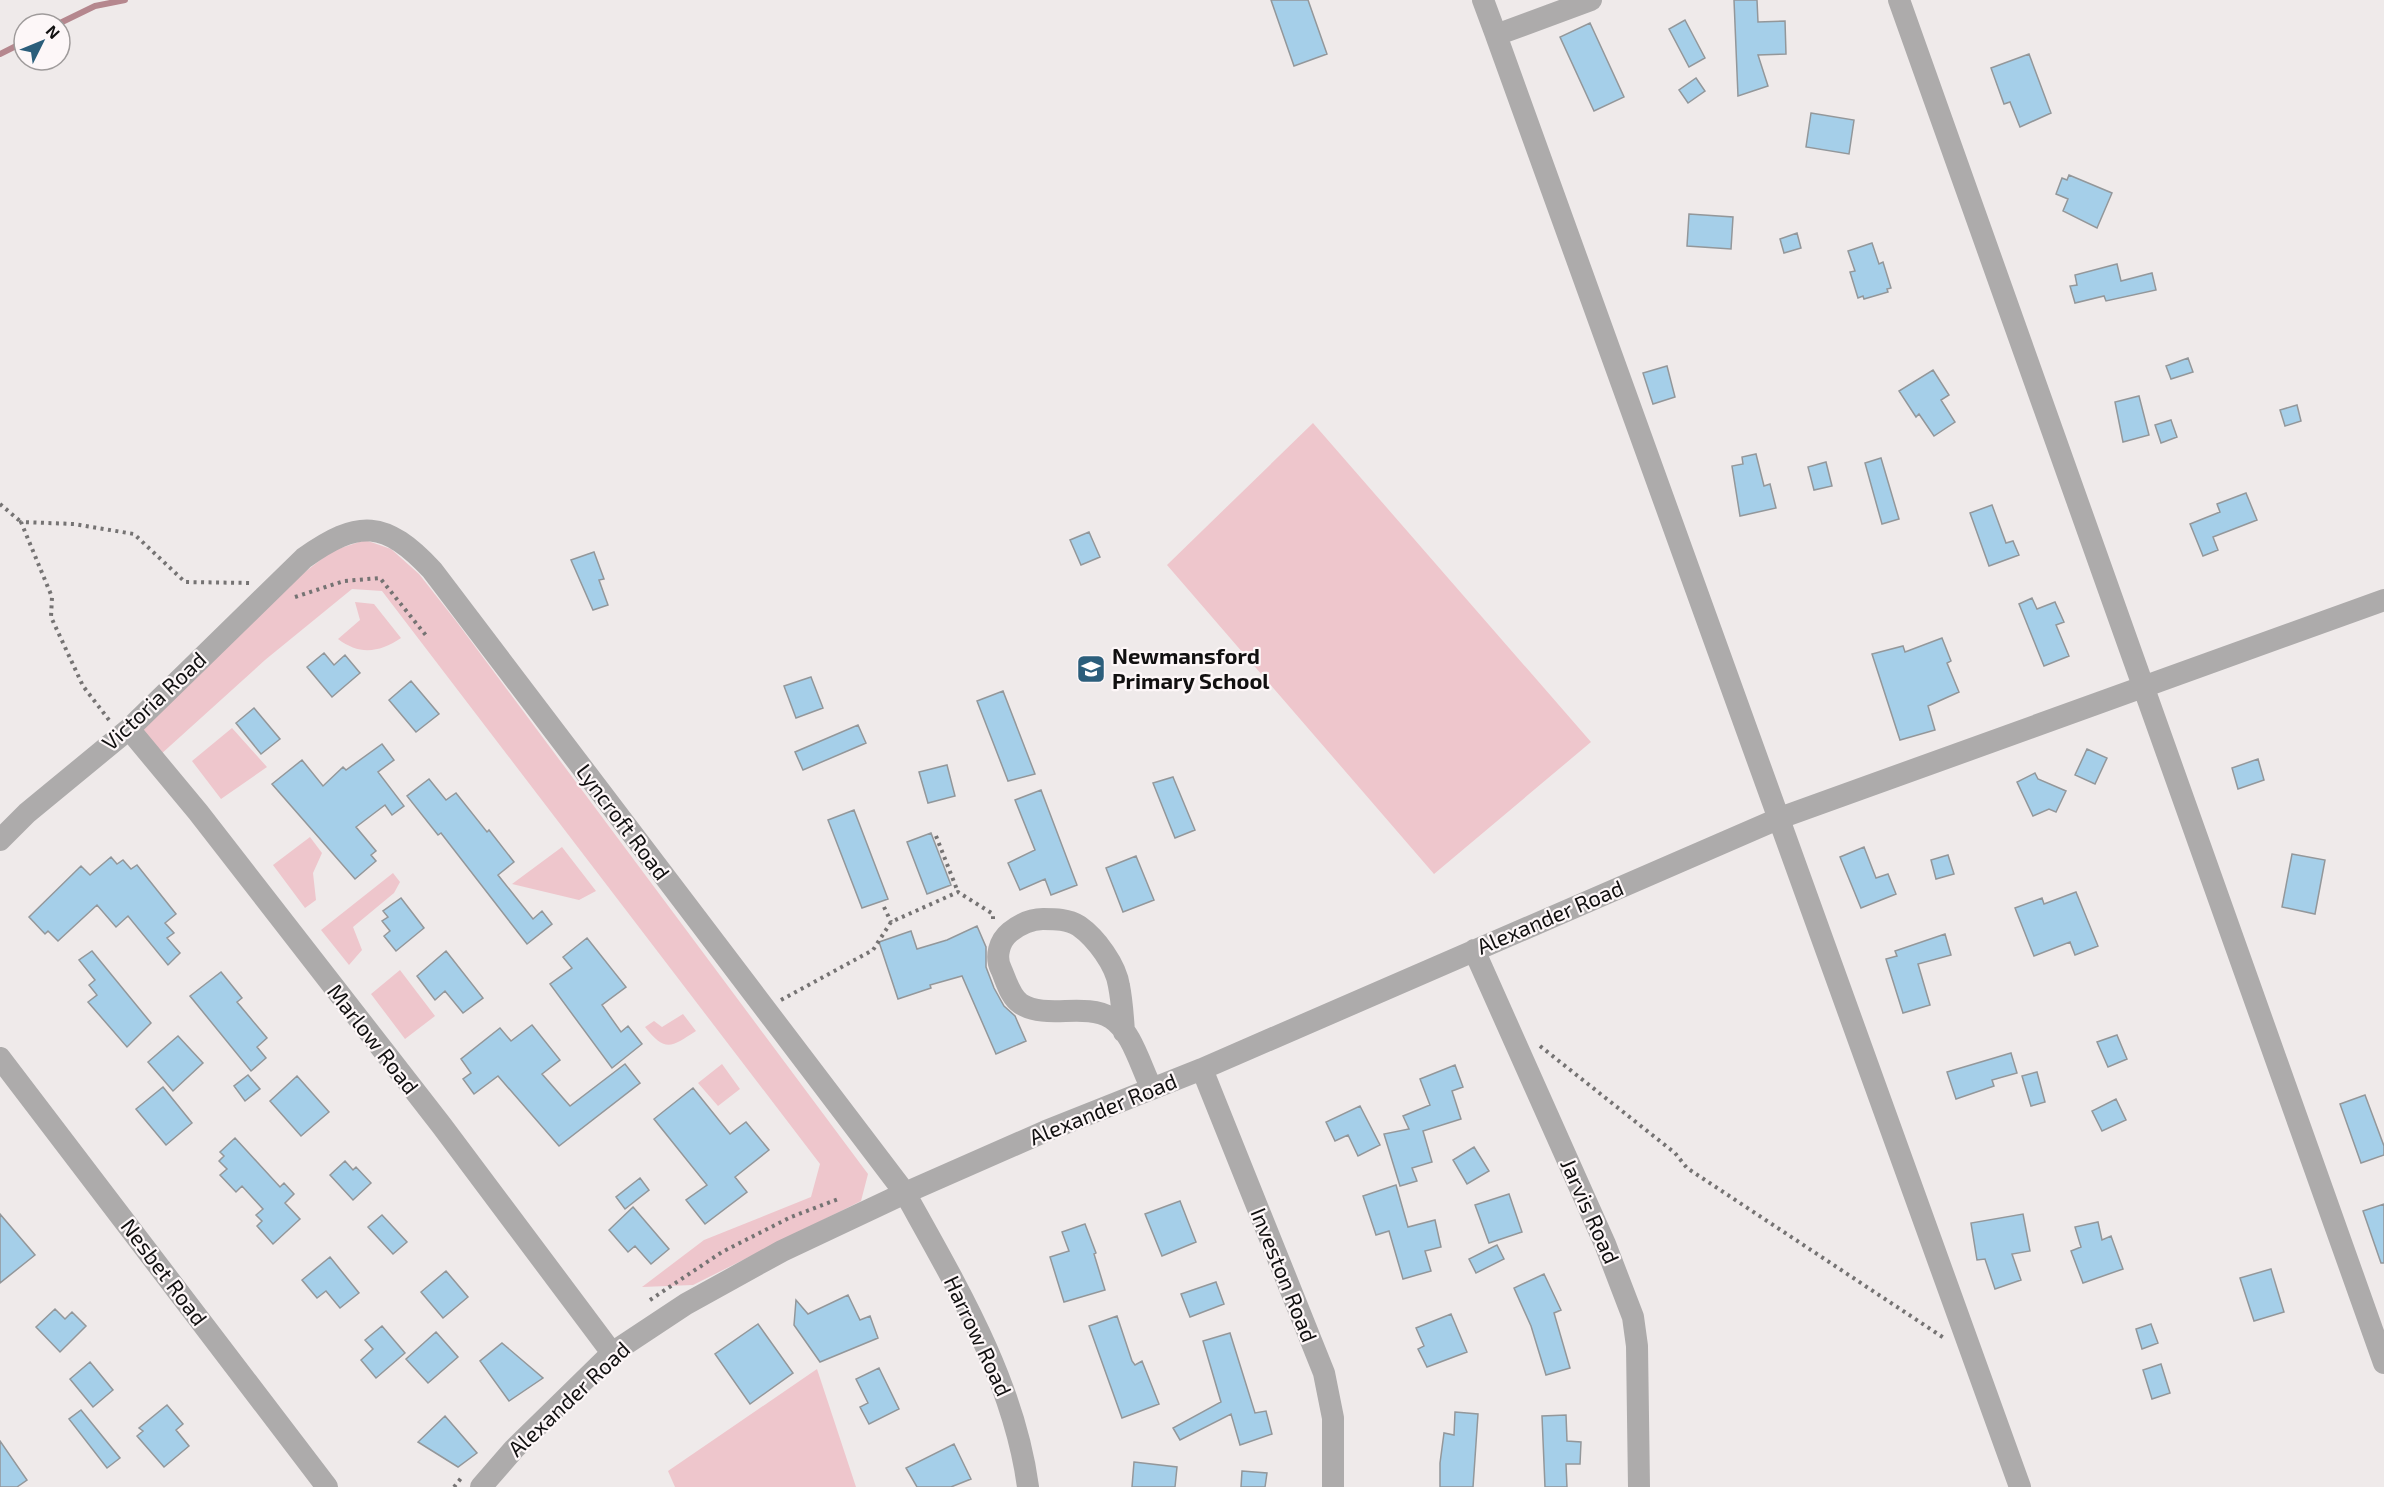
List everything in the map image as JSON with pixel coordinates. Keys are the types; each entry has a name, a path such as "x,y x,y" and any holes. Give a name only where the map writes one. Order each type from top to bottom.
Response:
{"street":[{"path":"1483,0 2020,1487"},
{"path":"1496,35 1591,0"},
{"path":"1899,0 2384,1363"},
{"name":"Lyncroft Road","path":"304,558 338,536 358,530 383,532 413,550 438,578 904,1193"},
{"name":"Victoria Road","path":"0,840 27,813 125,732 304,558"},
{"name":"Alexander Road","path":"481,1487 514,1449 612,1353 686,1304 753,1267 904,1193 1046,1131 1202,1069 1780,818 2384,600"},
{"name":"Marlow Road","path":"125,732 198,812 448,1134 612,1353"},
{"path":"1124,1032 1119,984 1103,953 1078,926 1061,920 1031,920 1009,933 999,950 997,960 1011,993 1020,1004 1036,1009 1088,1011 1111,1018 1124,1032 1152,1089"},
{"name":"Jarvis Road","path":"1474,950 1605,1244 1633,1317 1637,1346 1639,1487"},
{"name":"Nesbet Road","path":"0,1058 327,1487"},
{"name":"Investon Road","path":"1202,1069 1324,1373 1333,1418 1333,1487"},
{"name":"Harrow Road","path":"904,1193 943,1262 1006,1394 1020,1438 1028,1487"}],"path":[{"path":"0,504 21,522 52,597 51,617 83,686 125,732"},
{"path":"21,522 74,524 134,534 185,582 247,582 295,597 344,581 380,578 428,638"},
{"path":"936,836 958,892 993,914 992,929"},
{"path":"764,1009 873,950 891,922 958,892"},
{"path":"884,907 891,922"},
{"path":"1512,1034 1545,1048 1675,1153 1687,1168 1946,1340"}],"shaded area":[{"path":"1313,423 1591,742 1434,874 1167,565"},
{"path":"365,540 391,549 419,574 456,621 868,1174 861,1201 693,1285 642,1287 704,1240 811,1197 820,1164 382,591 352,589 265,660 160,755 140,732 301,575 332,551"},
{"path":"355,602 374,604 401,638 385,647 369,650 354,648 338,639 360,620"},
{"path":"232,728 267,767 221,799 192,761"},
{"path":"310,837 322,853 313,873 316,900 305,908 273,865"},
{"path":"562,847 596,891 579,900 512,884"},
{"path":"393,873 400,882 394,893 353,927 362,950 349,965 321,930"},
{"path":"400,970 435,1016 405,1039 371,994"},
{"path":"683,1014 696,1031 674,1044 669,1045 658,1041 645,1027 654,1021 662,1027"},
{"path":"722,1064 740,1089 718,1106 698,1083"},
{"path":"817,1369 856,1487 675,1487 668,1471"}],"building":[{"path":"1271,0 1308,0 1327,54 1294,66"},
{"path":"1734,0 1757,0 1758,22 1785,21 1786,54 1758,55 1768,86 1738,96"},
{"path":"1685,20 1705,58 1689,67 1669,29"},
{"path":"1590,23 1624,97 1594,111 1560,37"},
{"path":"2029,54 2051,113 2020,127 2010,102 2004,104 1991,68"},
{"path":"1696,78 1705,91 1688,103 1679,90"},
{"path":"1811,113 1854,120 1849,154 1806,147"},
{"path":"2069,175 2112,193 2097,228 2063,211 2068,199 2056,194 2062,178 2067,180"},
{"path":"1689,214 1733,217 1731,249 1687,246"},
{"path":"1797,233 1801,248 1784,253 1780,239"},
{"path":"1872,243 1879,264 1883,262 1891,288 1887,289 1888,292 1864,299 1863,296 1858,298 1850,272 1855,271 1848,251"},
{"path":"2117,264 2121,281 2152,273 2156,290 2106,301 2104,296 2075,303 2070,286 2077,285 2075,275"},
{"path":"2188,358 2193,372 2171,379 2166,366"},
{"path":"1667,366 1675,397 1653,404 1643,373"},
{"path":"1933,370 1949,395 1941,400 1955,422 1934,436 1919,414 1916,417 1899,391"},
{"path":"2139,396 2149,435 2123,442 2115,402"},
{"path":"2297,405 2301,421 2285,426 2280,410"},
{"path":"2171,420 2177,437 2161,443 2155,425"},
{"path":"1756,454 1764,486 1770,484 1776,508 1740,516 1732,466 1743,464 1742,457"},
{"path":"1881,458 1899,519 1882,524 1865,463"},
{"path":"1826,462 1832,486 1814,490 1808,467"},
{"path":"2246,493 2257,520 2213,537 2218,550 2203,556 2190,524 2220,512 2217,504"},
{"path":"1992,505 2006,543 2013,541 2019,555 1989,566 1970,513"},
{"path":"1089,532 1100,557 1081,565 1070,540"},
{"path":"594,552 604,579 599,580 608,605 593,610 571,560"},
{"path":"2032,598 2037,609 2055,602 2064,622 2056,625 2069,656 2044,666 2019,604"},
{"path":"1942,638 1951,661 1947,663 1959,692 1928,706 1935,730 1900,740 1872,654 1903,646 1905,652"},
{"path":"324,653 334,665 345,655 360,673 332,697 307,667"},
{"path":"811,677 823,708 796,718 784,686"},
{"path":"411,681 439,714 416,732 389,700"},
{"path":"1003,691 1035,774 1008,781 977,701"},
{"path":"254,708 280,739 261,754 236,723"},
{"path":"858,725 866,743 803,770 795,752"},
{"path":"382,744 394,760 378,772 404,806 392,815 385,805 356,827 376,851 371,855 376,861 355,879 272,784 302,760 323,786 343,767 346,770"},
{"path":"2087,749 2107,758 2095,784 2075,775"},
{"path":"2258,759 2264,780 2238,789 2232,768"},
{"path":"947,765 955,796 928,803 919,772"},
{"path":"2035,773 2038,779 2066,791 2056,812 2049,809 2033,816 2017,782"},
{"path":"1173,777 1195,830 1175,838 1153,783"},
{"path":"429,779 446,800 456,793 487,832 489,830 514,862 498,875 533,919 542,911 552,924 527,944 441,833 438,835 407,796"},
{"path":"1041,790 1077,885 1051,895 1045,879 1020,890 1008,863 1035,850 1015,800"},
{"path":"854,810 888,899 862,908 828,820"},
{"path":"931,833 951,885 927,894 907,842"},
{"path":"1864,847 1876,878 1888,874 1896,894 1861,908 1840,857"},
{"path":"2292,854 2325,860 2315,914 2282,907"},
{"path":"1948,855 1954,874 1936,879 1931,860"},
{"path":"1136,856 1154,900 1123,912 1106,868"},
{"path":"111,857 117,864 123,860 131,869 137,865 176,914 165,923 174,933 167,938 180,953 168,965 128,916 116,927 97,905 58,941 48,931 45,934 29,917 81,866 90,875"},
{"path":"2076,892 2098,946 2075,955 2070,942 2034,956 2015,908 2042,898 2044,904"},
{"path":"401,898 424,928 396,951 384,936 390,931 382,921 388,917 383,911"},
{"path":"977,926 986,947 986,967 994,988 1004,1006 1015,1016 1026,1041 996,1054 962,976 930,985 931,988 898,999 879,942 911,931 917,949 947,940"},
{"path":"1945,934 1951,955 1918,964 1930,1005 1903,1013 1886,959 1897,956 1895,951"},
{"path":"587,938 626,987 602,1005 621,1032 628,1026 642,1044 612,1068 550,984 572,968 563,957"},
{"path":"92,951 151,1023 127,1047 88,1002 97,995 89,985 95,980 79,960"},
{"path":"446,951 483,998 463,1013 445,991 435,1000 417,976"},
{"path":"221,972 242,998 237,1002 267,1038 257,1047 266,1058 251,1071 190,996"},
{"path":"532,1025 560,1060 542,1074 570,1106 625,1064 640,1083 559,1146 498,1076 474,1094 463,1079 471,1073 461,1059 500,1028 511,1041"},
{"path":"2117,1035 2127,1059 2108,1067 2097,1042"},
{"path":"178,1036 203,1063 173,1091 148,1062"},
{"path":"2011,1053 2017,1073 1992,1080 1994,1086 1956,1099 1947,1072"},
{"path":"1455,1065 1463,1087 1452,1091 1461,1119 1423,1131 1432,1162 1412,1168 1417,1181 1400,1186 1384,1134 1409,1129 1403,1116 1430,1105 1420,1079"},
{"path":"2037,1072 2045,1102 2031,1106 2022,1076"},
{"path":"248,1075 260,1089 245,1101 234,1086"},
{"path":"297,1076 329,1112 301,1136 270,1101"},
{"path":"163,1087 192,1123 166,1145 136,1109"},
{"path":"693,1088 730,1134 746,1122 769,1150 735,1177 747,1192 705,1224 686,1200 707,1185 654,1119"},
{"path":"2365,1095 2384,1146 2384,1155 2361,1163 2340,1104"},
{"path":"2116,1099 2126,1120 2102,1131 2092,1111"},
{"path":"1360,1106 1380,1145 1358,1156 1348,1135 1335,1141 1326,1122"},
{"path":"235,1138 280,1187 284,1183 294,1194 285,1203 300,1219 273,1244 257,1226 262,1221 256,1215 263,1209 242,1186 236,1192 220,1175 227,1169 219,1161 224,1156 220,1152"},
{"path":"1474,1147 1489,1171 1467,1184 1453,1160"},
{"path":"345,1161 353,1170 356,1167 371,1183 353,1200 330,1175"},
{"path":"640,1178 649,1190 625,1209 616,1197"},
{"path":"1396,1185 1408,1227 1435,1220 1441,1247 1425,1251 1431,1271 1403,1279 1389,1231 1376,1235 1363,1196"},
{"path":"1509,1194 1522,1232 1489,1243 1475,1205"},
{"path":"1180,1201 1196,1242 1162,1256 1145,1214"},
{"path":"2384,1204 2384,1263 2381,1263 2363,1211"},
{"path":"633,1207 669,1249 651,1264 635,1246 628,1252 609,1230"},
{"path":"0,1214 35,1255 0,1283"},
{"path":"2023,1214 2030,1251 2012,1254 2021,1280 1995,1289 1985,1259 1977,1260 1971,1223"},
{"path":"382,1215 407,1242 393,1254 368,1227"},
{"path":"2098,1222 2102,1240 2111,1236 2123,1269 2083,1283 2071,1251 2081,1247 2075,1227"},
{"path":"1085,1224 1096,1253 1094,1254 1105,1290 1064,1302 1050,1257 1069,1251 1062,1232"},
{"path":"1497,1245 1504,1259 1476,1273 1469,1259"},
{"path":"330,1257 359,1293 340,1308 326,1291 317,1298 302,1280"},
{"path":"2271,1269 2284,1312 2254,1321 2240,1278"},
{"path":"446,1271 468,1297 443,1318 421,1292"},
{"path":"1544,1274 1561,1310 1554,1313 1570,1368 1546,1375 1531,1326 1514,1288"},
{"path":"1216,1282 1224,1304 1190,1317 1181,1294"},
{"path":"848,1295 860,1320 870,1316 878,1338 820,1362 794,1325 796,1300 808,1314"},
{"path":"55,1309 65,1319 72,1312 86,1326 60,1352 36,1327"},
{"path":"1451,1314 1467,1352 1427,1367 1418,1349 1424,1346 1416,1328"},
{"path":"1117,1316 1132,1361 1135,1365 1142,1361 1159,1404 1122,1418 1089,1326"},
{"path":"758,1324 793,1373 750,1404 715,1354"},
{"path":"2151,1324 2158,1343 2142,1349 2136,1329"},
{"path":"382,1326 405,1353 376,1378 361,1360 373,1349 365,1340"},
{"path":"436,1332 458,1357 428,1383 406,1359"},
{"path":"1230,1333 1255,1413 1266,1411 1272,1434 1240,1445 1231,1414 1180,1440 1173,1428 1221,1402 1203,1341"},
{"path":"502,1343 543,1378 509,1401 480,1361"},
{"path":"90,1362 113,1390 93,1407 70,1379"},
{"path":"2161,1364 2170,1393 2152,1399 2143,1370"},
{"path":"879,1368 899,1409 869,1424 860,1407 868,1403 856,1379"},
{"path":"167,1405 183,1424 176,1430 189,1446 164,1467 137,1436 143,1431 139,1428"},
{"path":"81,1410 120,1458 107,1468 69,1419"},
{"path":"1455,1412 1478,1414 1473,1487 1440,1487 1444,1433 1454,1435"},
{"path":"1566,1415 1567,1441 1581,1442 1580,1464 1566,1464 1567,1487 1545,1487 1542,1416"},
{"path":"445,1416 477,1453 458,1467 418,1442"},
{"path":"0,1441 27,1480 17,1487 0,1487"},
{"path":"954,1444 971,1479 951,1487 917,1487 906,1468"},
{"path":"1134,1462 1177,1467 1175,1487 1132,1487"},
{"path":"1242,1471 1267,1473 1265,1487 1241,1487"}],"waterway":[{"path":"72,17 95,6 125,0"},
{"path":"0,54 12,48"}],"place":[{"name":"Newmansford Primary School","path":"1091,669"}]}
